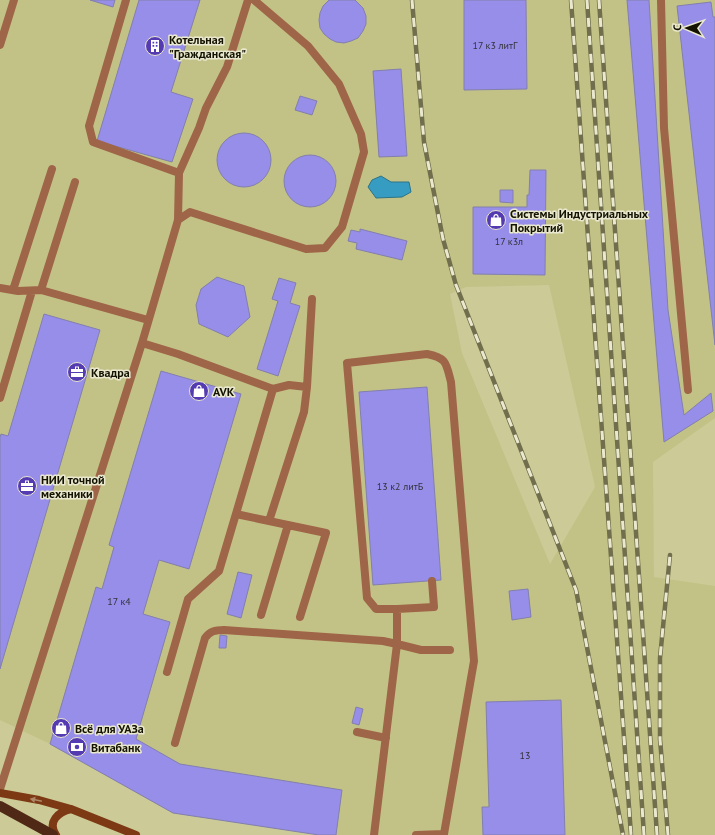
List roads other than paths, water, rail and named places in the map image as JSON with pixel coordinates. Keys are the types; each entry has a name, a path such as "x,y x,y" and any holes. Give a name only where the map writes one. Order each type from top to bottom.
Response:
{"main road":[{"path":"0,793 39,800 71,809 136,835"},
{"path":"0,806 53,835"},
{"path":"56,835 53,831 54,821 58,814 71,809"}],"lane":[{"path":"0,45 14,0"},
{"path":"126,0 89,126 93,142 179,173"},
{"path":"0,789 142,343 178,220 179,173 199,128 206,108 227,67 248,0"},
{"path":"178,220 190,212 306,249 325,248 342,227 364,152 361,134 338,84 321,62 308,46 254,0"},
{"path":"661,0 664,128 688,390"},
{"path":"13,290 52,170"},
{"path":"0,398 36,290 75,182"},
{"path":"0,288 18,292 36,290 148,320"},
{"path":"269,521 304,412 307,387 312,299"},
{"path":"142,343 178,354 273,389 289,385 307,387"},
{"path":"416,835 444,834 474,661 451,382 446,364 439,357 427,354 347,363 367,598 376,609 434,607 432,581"},
{"path":"167,672 188,599 220,571 273,389"},
{"path":"236,514 326,533 300,617"},
{"path":"261,615 288,525"},
{"path":"376,835 397,644 397,609"},
{"path":"175,743 205,638 209,632 217,630 232,630 383,641 421,650 450,650"},
{"path":"357,732 386,738"}],"water":[{"path":"381,176 391,182 409,182 411,192 402,197 376,198 368,187 372,180"}],"railway":[{"path":"412,0 424,142 443,239 456,285 576,590 623,835"},
{"path":"571,0 631,835"},
{"path":"587,0 644,835"},
{"path":"599,0 657,835"},
{"path":"668,835 660,739 660,658 670,555"}],"place":[{"name":"Котельная \"Гражданская\"","path":"155,46"},
{"name":"Системы Индустриальных Покрытий","path":"496,220"},
{"name":"Квадра","path":"77,372"},
{"name":"AVK","path":"199,391"},
{"name":"НИИ точной механики","path":"27,486"},
{"name":"Всё для УАЗа","path":"61,728"},
{"name":"Витабанк","path":"77,747"}]}
